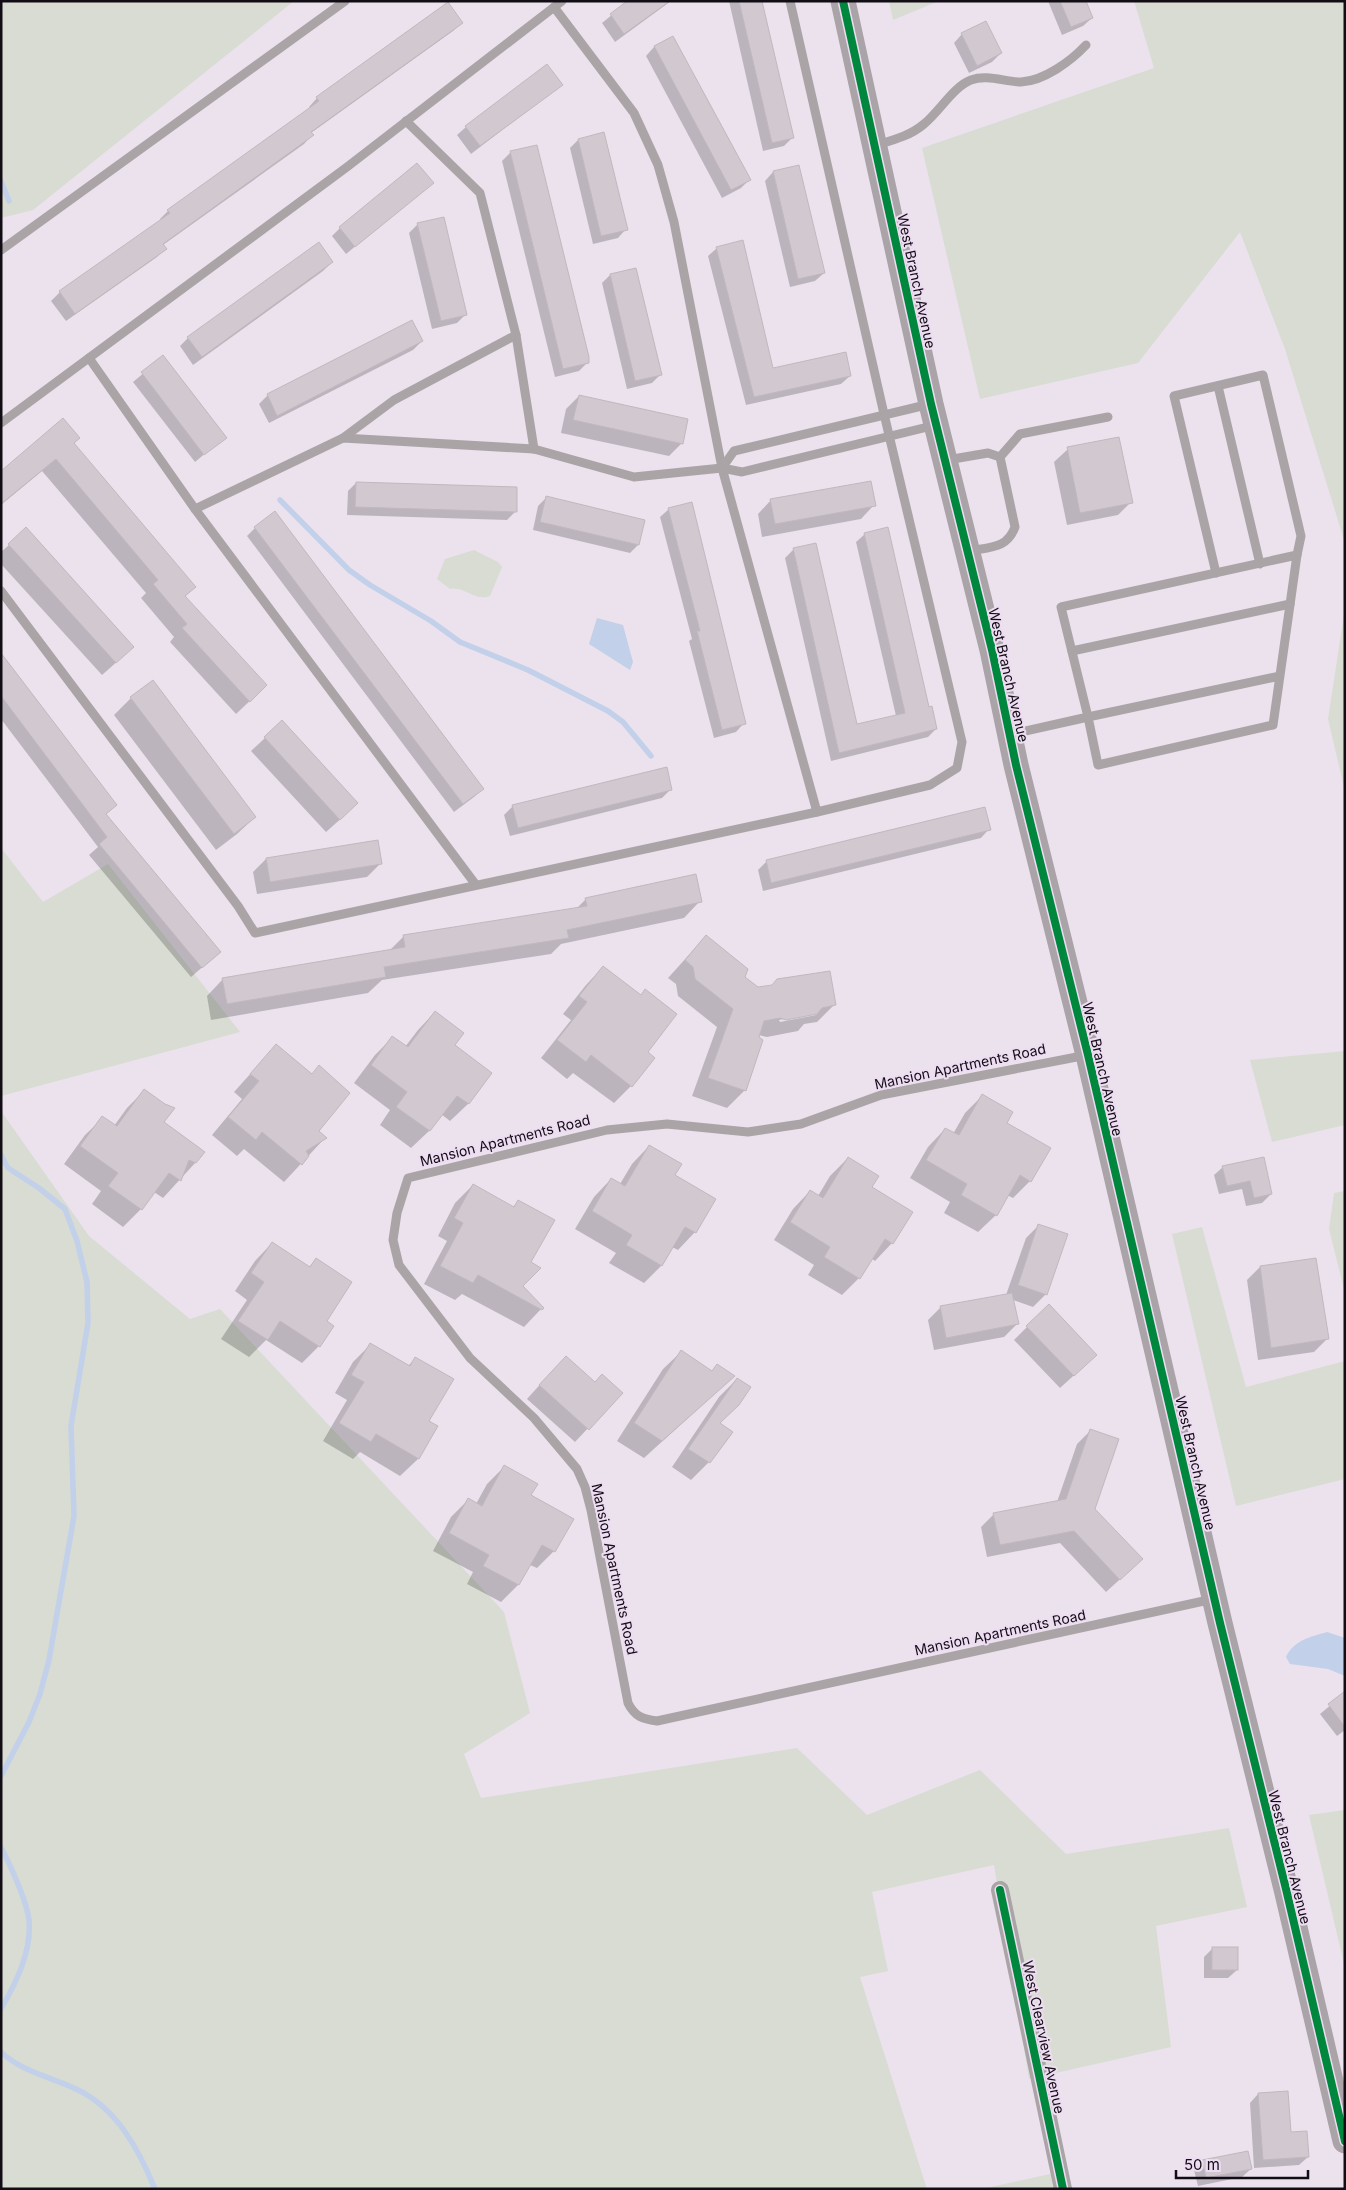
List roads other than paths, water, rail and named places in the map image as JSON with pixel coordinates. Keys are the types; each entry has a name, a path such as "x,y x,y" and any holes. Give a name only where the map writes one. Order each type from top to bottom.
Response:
{"street":[{"name":"West Branch Avenue","path":"843,1 933,415 992,650 1010,734 1088,1055 1215,1599 1345,2141"},
{"name":"West Clearview Avenue","path":"1000,1890 1063,2189"}],"lane":[{"path":"1,250 345,1"},
{"path":"1,591 238,906 255,933 817,812 930,785 957,768 962,742 884,414 790,1"},
{"path":"1,423 347,167 558,4 634,112 658,165 674,222 722,468 817,812"},
{"path":"875,146 898,139 924,125 964,83 982,78 1022,82 1038,78 1075,56 1086,45"},
{"path":"406,121 480,193 516,335 534,449"},
{"path":"195,509 343,438 394,400 516,335"},
{"path":"89,358 195,509 476,885"},
{"path":"1216,573 1174,396 1263,375 1301,536 1272,726 1098,765 1061,607 1297,556"},
{"path":"1218,386 1260,564"},
{"path":"722,468 734,451 884,414 933,415"},
{"path":"343,438 534,449 634,477 722,468 742,472 890,437 933,415"},
{"path":"1000,457 1020,434 1108,417"},
{"path":"944,460 988,453 1000,457"},
{"path":"968,552 1002,545 1011,537 1015,527 1000,457"},
{"path":"1072,651 1290,604"},
{"path":"1010,734 1280,676"},
{"name":"Mansion Apartments Road","path":"1088,1055 881,1095 801,1124 748,1132 667,1124 606,1130 408,1178 397,1213 393,1240 399,1265 470,1358 534,1418 577,1469 585,1487 591,1510 628,1703 632,1711 640,1718 657,1721 1215,1599"}],"water":[{"path":"597,618 623,625 633,662 630,670 589,644"},
{"path":"1327,1632 1345,1638 1345,1676 1328,1669 1290,1664 1286,1657 1293,1647 1303,1640"}],"waterway":[{"path":"1,181 9,201"},
{"path":"280,500 349,570 370,585 431,621 460,642 528,670 608,711 623,722 651,756"},
{"path":"1,1155 8,1168 39,1188 65,1209 77,1241 87,1282 88,1323 71,1426 74,1516 49,1660 40,1694 29,1722 1,1776"},
{"path":"1,1847 25,1902 29,1920 28,1943 22,1966 1,2009"},
{"path":"1,2052 18,2065 76,2089 91,2097 103,2107 115,2119 134,2145 155,2189"}]}
